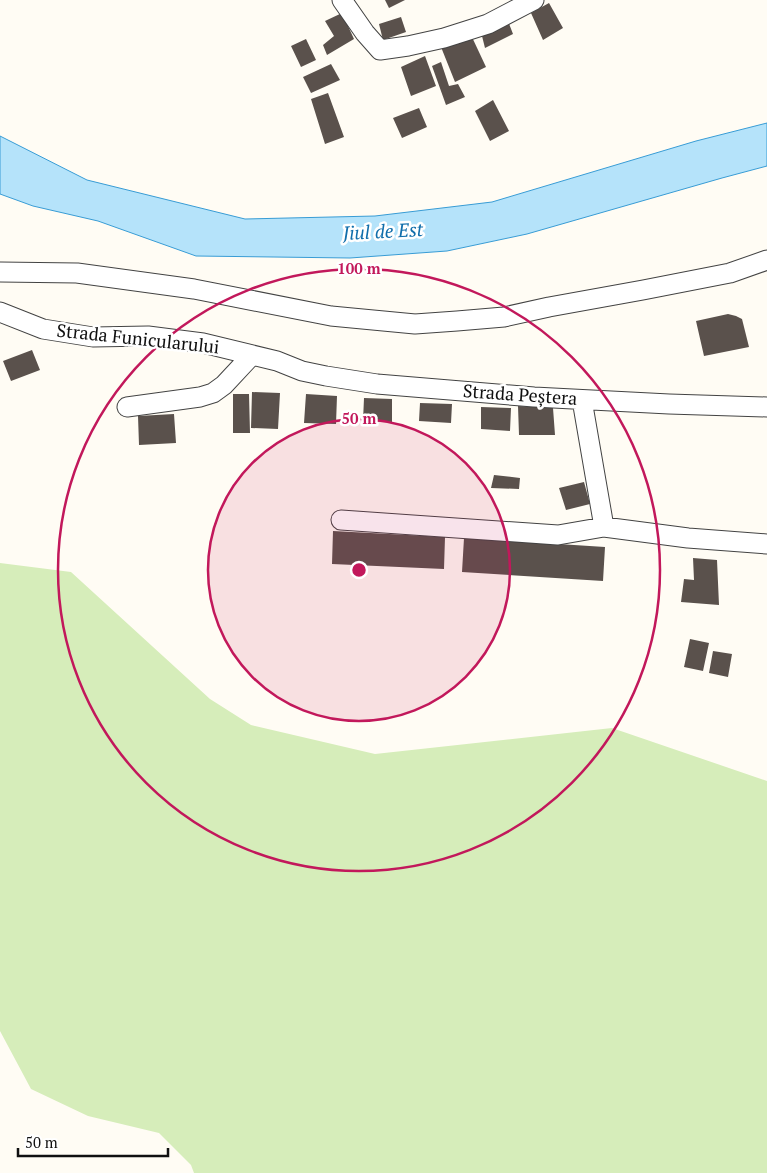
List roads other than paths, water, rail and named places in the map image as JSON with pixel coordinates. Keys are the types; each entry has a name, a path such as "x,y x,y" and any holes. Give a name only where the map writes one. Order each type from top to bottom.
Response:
{"street":[{"path":"342,0 365,33 380,50 444,38 488,24 534,0"},
{"path":"0,272 77,273 194,290 331,316 415,324 504,317 730,273 767,260"},
{"name":"Strada Funicularului","path":"0,312 43,329 93,336 148,336 203,342 277,361"},
{"path":"127,407 200,397 214,393 252,355"},
{"name":"Strada Peștera","path":"277,361 302,371 377,384 582,400 767,407"},
{"path":"582,400 604,527"},
{"path":"341,520 558,535 604,527 688,538 767,544"}],"water":[{"name":"Jiul de Est","path":"767,123 767,166 527,234 447,251 350,258 196,256 98,221 33,206 0,194 0,136 87,180 245,219 375,216 492,202 696,141"}]}
